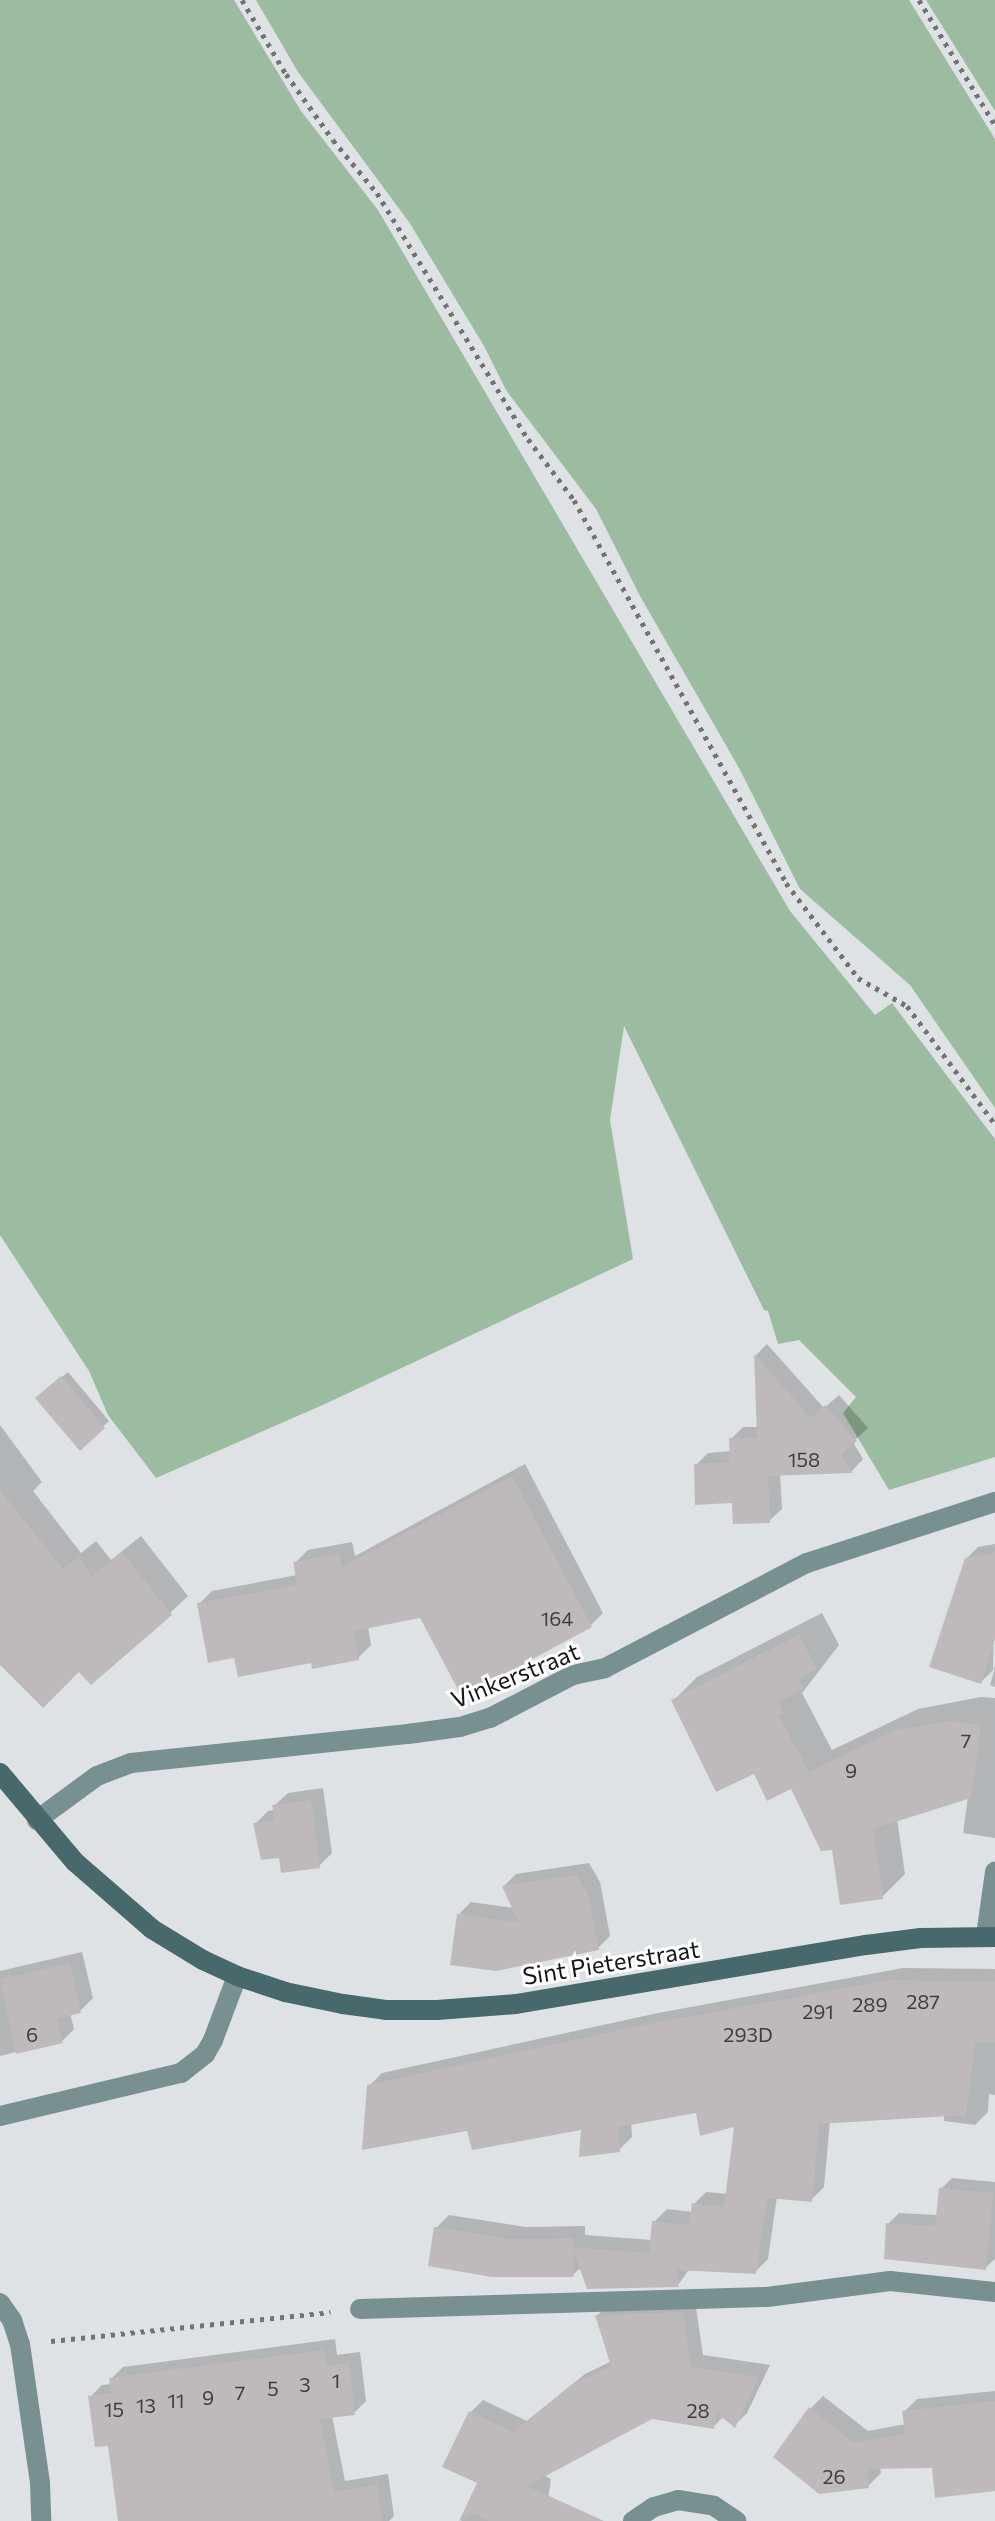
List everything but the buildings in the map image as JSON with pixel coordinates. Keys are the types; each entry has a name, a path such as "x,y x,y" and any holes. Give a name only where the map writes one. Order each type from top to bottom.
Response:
{"street":[{"name":"Vinkerstraat","path":"37,1820 97,1776 131,1763 408,1734 460,1727 490,1718 573,1675 605,1668 807,1563 995,1502"},
{"name":"Sint Pieterstraat","path":"0,1773 37,1820 91,1878 152,1929 203,1960 237,1976 285,1992 354,2006 437,2010 516,2004 866,1945 921,1938 991,1936"},
{"path":"991,1936 995,1872"},
{"path":"0,2116 181,2073 205,2054 237,1976"},
{"path":"360,2309 767,2297 890,2281 995,2292"},
{"path":"0,2303 12,2320 20,2344 40,2483 41,2521"},
{"path":"633,2521 665,2503 690,2500 714,2506 736,2521"}],"path":[{"path":"242,0 286,74 403,232 528,439 574,500 791,891 858,978 907,1006 995,1124"},
{"path":"919,0 995,125"},
{"path":"20,2344 360,2309"}],"green space":[{"path":"0,0 234,0 301,111 378,210 790,911 875,1015 892,1003 995,1139 995,1457 889,1490 843,1413 856,1397 799,1340 778,1344 768,1311 764,1310 624,1026 610,1120 633,1259 325,1404 156,1478 108,1415 89,1371 0,1235"},
{"path":"256,0 909,0 995,139 995,1108 910,985 800,889 739,768 640,596 596,509 506,390 484,346 409,222 298,72"},
{"path":"926,0 995,0 995,111"}]}
